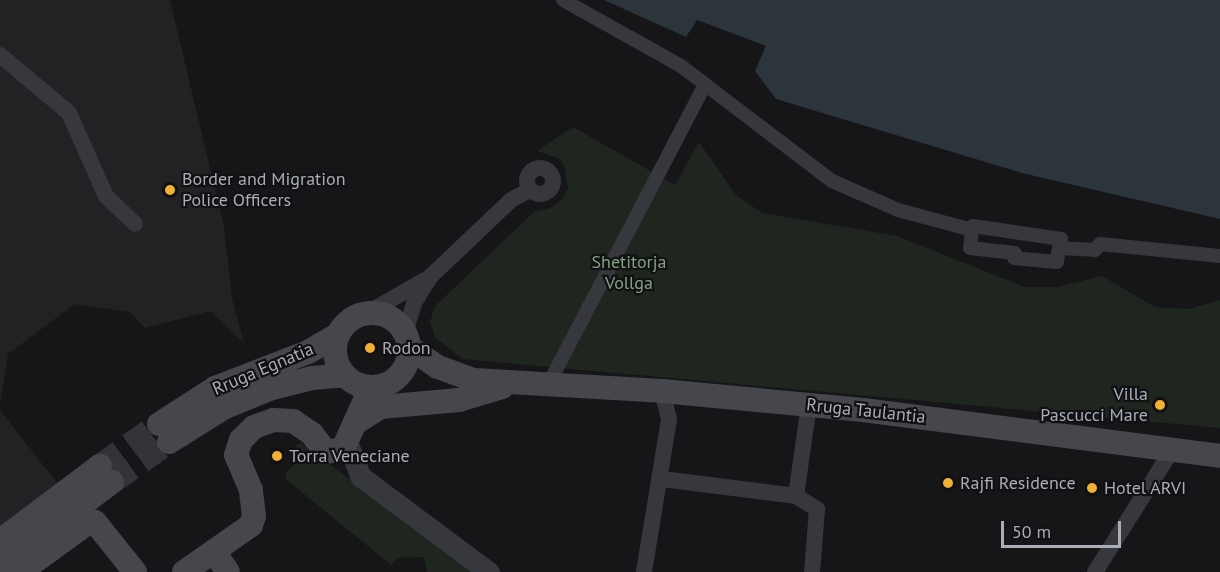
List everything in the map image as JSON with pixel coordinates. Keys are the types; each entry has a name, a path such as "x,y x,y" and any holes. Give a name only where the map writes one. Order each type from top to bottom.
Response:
{"main road":[{"path":"342,440 383,385 405,368 407,340 394,320 369,312 354,317 337,334 334,356 344,375 359,385 383,385"},
{"name":"Rruga Egnatia","path":"337,334 308,352 215,388 164,433 272,388 312,378 344,375"},
{"name":"Rruga Taulantia","path":"407,340 452,373 510,385"},
{"name":"Rruga Taulantia","path":"383,385 436,392 510,385 662,391 809,405 1220,456"},
{"path":"342,440 381,407 459,400 510,385"},
{"path":"184,572 246,531 255,516 251,490 236,455 241,440 254,427 273,420 293,421 312,434 342,440"},
{"path":"0,542 106,474 0,566"},
{"path":"20,572 85,525 95,522 135,572"},
{"path":"214,552 228,572"}],"street":[{"path":"563,0 681,66 832,181 898,210 972,230"},
{"path":"0,55 69,113 106,196 135,224"},
{"path":"548,385 705,85"},
{"path":"369,312 431,276 511,200 530,190"},
{"path":"973,226 1060,239 1057,262 970,248 972,230 973,226"},
{"path":"1059,248 1095,250 1100,244 1220,256"},
{"path":"407,340 414,303 431,276"},
{"path":"644,572 662,479 669,419 662,391"},
{"path":"796,496 809,405"},
{"path":"342,440 345,474 376,490 489,572"},
{"path":"1095,572 1172,450"},
{"path":"662,479 796,496 817,509 812,572"}],"shaded area":[{"path":"0,0 170,0 224,227 232,298 244,343 210,311 145,328 130,312 75,304 8,354 0,404"},
{"path":"604,0 1220,0 1220,219 1022,173 776,99 755,71 766,46 697,20 686,37"},
{"path":"0,410 58,484 0,527"}],"green space":[{"name":"Shetitorja Vollga","path":"573,127 675,185 699,142 736,195 762,213 897,236 1025,287 1057,287 1102,276 1155,307 1189,309 1220,300 1220,428 462,359 435,337 430,322 435,306 535,211 551,208 562,199 568,189 565,167 560,159 537,151"},
{"path":"301,443 479,572 427,572 424,557 398,558 391,565 287,480 285,474 297,462 296,445"}],"tunnel":[{"path":"100,466 159,424"},
{"path":"112,482 169,442"}],"place":[{"name":"Border and Migration Police Officers","path":"170,190"},
{"name":"Rodon","path":"370,348"},
{"name":"Villa Pascucci Mare","path":"1160,405"},
{"name":"Torra Veneciane","path":"277,456"},
{"name":"Rajfi Residence","path":"948,483"},
{"name":"Hotel ARVI","path":"1092,488"}]}
